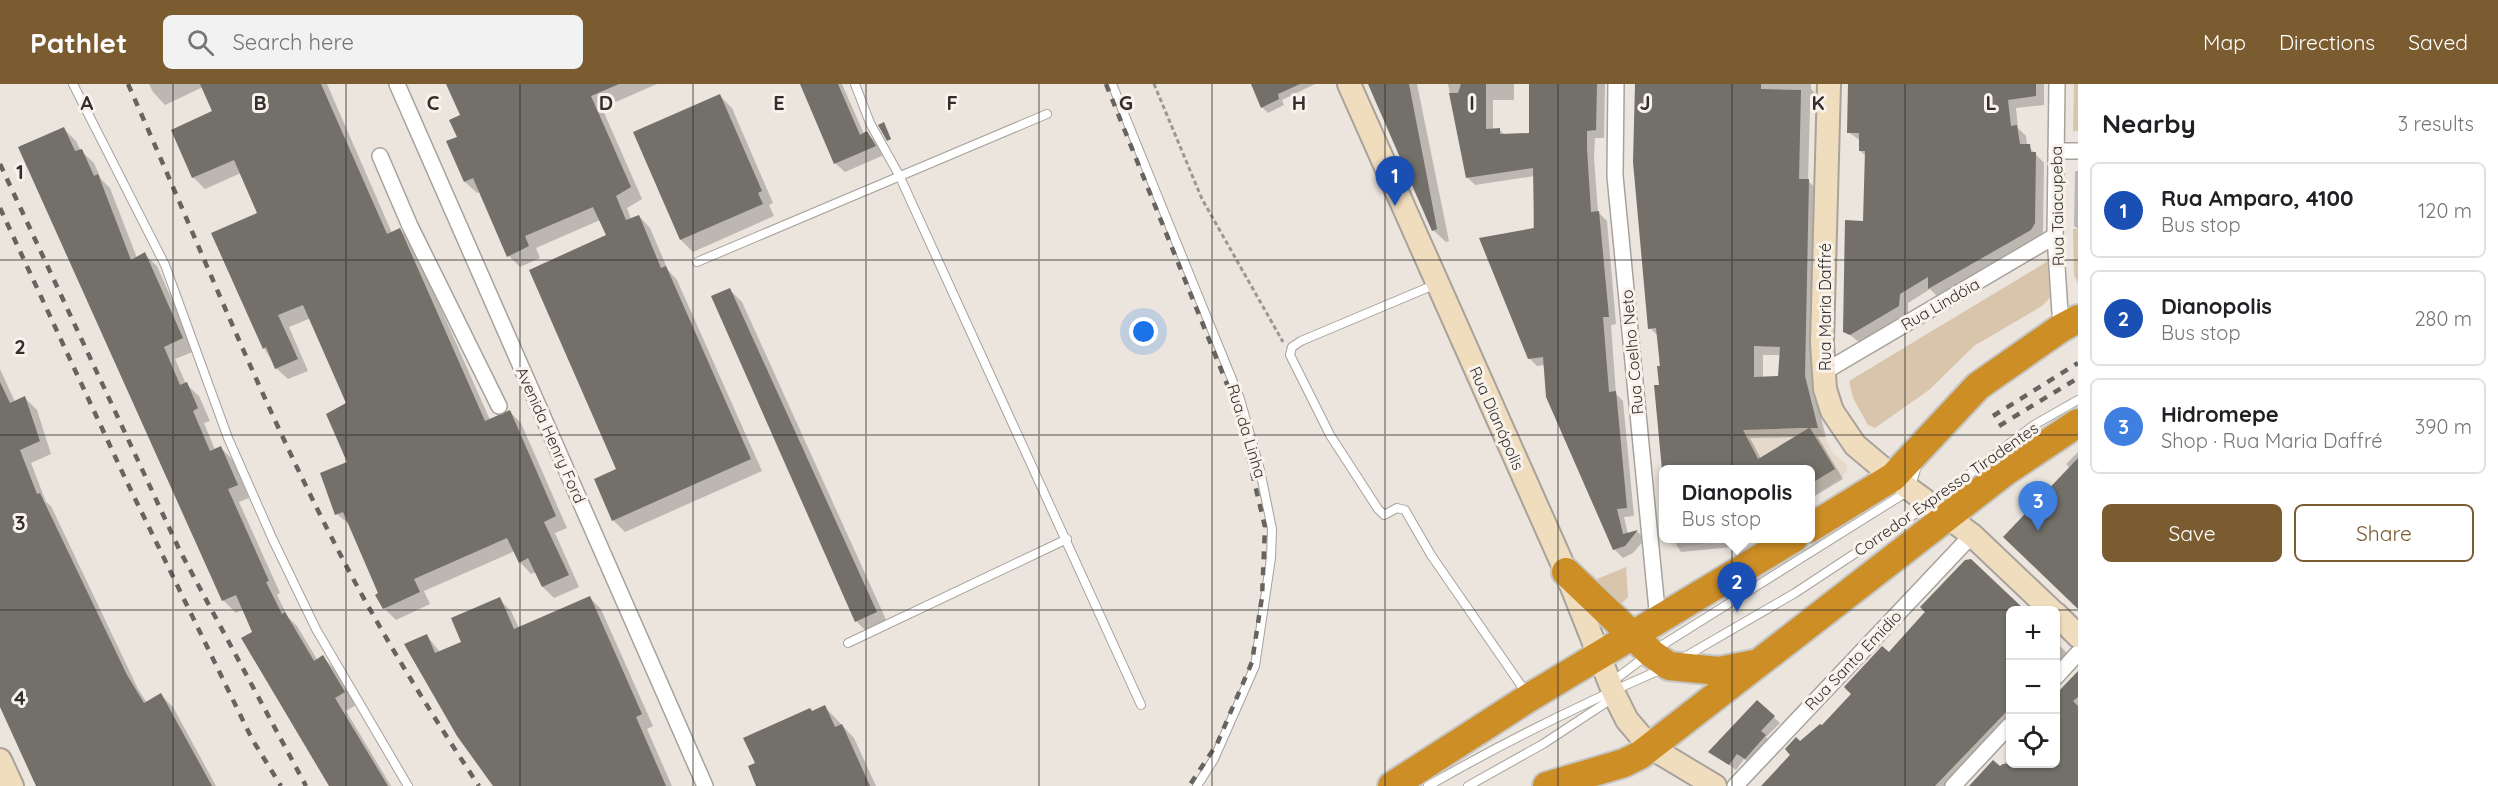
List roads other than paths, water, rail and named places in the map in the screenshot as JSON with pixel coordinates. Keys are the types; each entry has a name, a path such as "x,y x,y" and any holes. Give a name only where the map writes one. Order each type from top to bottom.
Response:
{"highway":[{"path":"1815,526 1901,483 1923,445 1978,387 2069,323"},
{"path":"1586,786 1650,747 1761,662 1939,510 2006,471 2078,423"},
{"path":"1651,651 1658,620 1715,588 1786,543"},
{"path":"1566,572 1651,651"},
{"path":"1392,786 1530,697 1598,657 1651,651 1719,671 1761,662"},
{"path":"1547,786 1624,762"}],"street":[{"name":"Avenida Henry Ford","path":"398,84 705,786"},
{"name":"Rua Dianópolis","path":"1349,84 1566,572 1612,692 1628,720 1650,747 1715,786"},
{"name":"Rua Coelho Neto","path":"1616,84 1615,177 1658,620"},
{"name":"Rua Maria Daffré","path":"1828,84 1822,343 1825,389 1832,411 1855,445 1901,483 1972,535 2047,606"},
{"name":"Rua Taiacupeba","path":"2057,84 2055,236 2069,323"},
{"path":"2056,151 2078,151"},
{"path":"380,156 410,226 499,406"},
{"name":"Rua Lindóia","path":"1824,372 2055,236"},
{"name":"Rua Santo Emidio","path":"1735,786 1972,535"},
{"path":"2060,619 2078,636"},
{"path":"2060,672 2078,653"},
{"path":"1953,786 2006,729"},
{"path":"0,760 12,786"}],"lane":[{"path":"73,84 165,266 228,438 273,540 316,628 408,786"},
{"path":"855,84 870,123 899,175 1141,705"},
{"name":"Rua da Linha","path":"1112,84 1240,399 1260,470 1272,529 1271,558 1255,666 1214,759 1197,786"},
{"path":"697,262 1047,114"},
{"path":"1437,283 1301,341 1292,347 1290,352 1330,435 1378,509 1384,514 1397,508 1405,510 1431,555 1530,697"},
{"name":"Corredor Expresso Tiradentes","path":"1428,786 1502,743 1612,692 1651,651 1795,593 1939,510 2034,425 2078,400"},
{"name":"Corredor Expresso Tiradentes","path":"1815,541 1901,483"},
{"path":"848,642 1067,539"},
{"name":"Corredor Expresso Tiradentes","path":"1612,692 1617,678 1651,651 1812,543"},
{"path":"1468,786 1543,744 1612,692"}],"railway":[{"path":"128,84 255,376 308,491 387,639 479,786"},
{"path":"1106,84 1237,409 1265,527 1262,597 1252,662 1217,744 1189,786"},
{"path":"0,164 180,551 306,786"},
{"path":"0,208 125,478 252,739 281,786"},
{"path":"1993,416 2078,363"},
{"path":"1999,426 2078,378"}],"place":[{"name":"Rua Amparo, 4100","path":"1395,206"},
{"name":"Hidromepe","path":"2038,531"},
{"name":"Dianopolis","path":"1737,612"}]}
